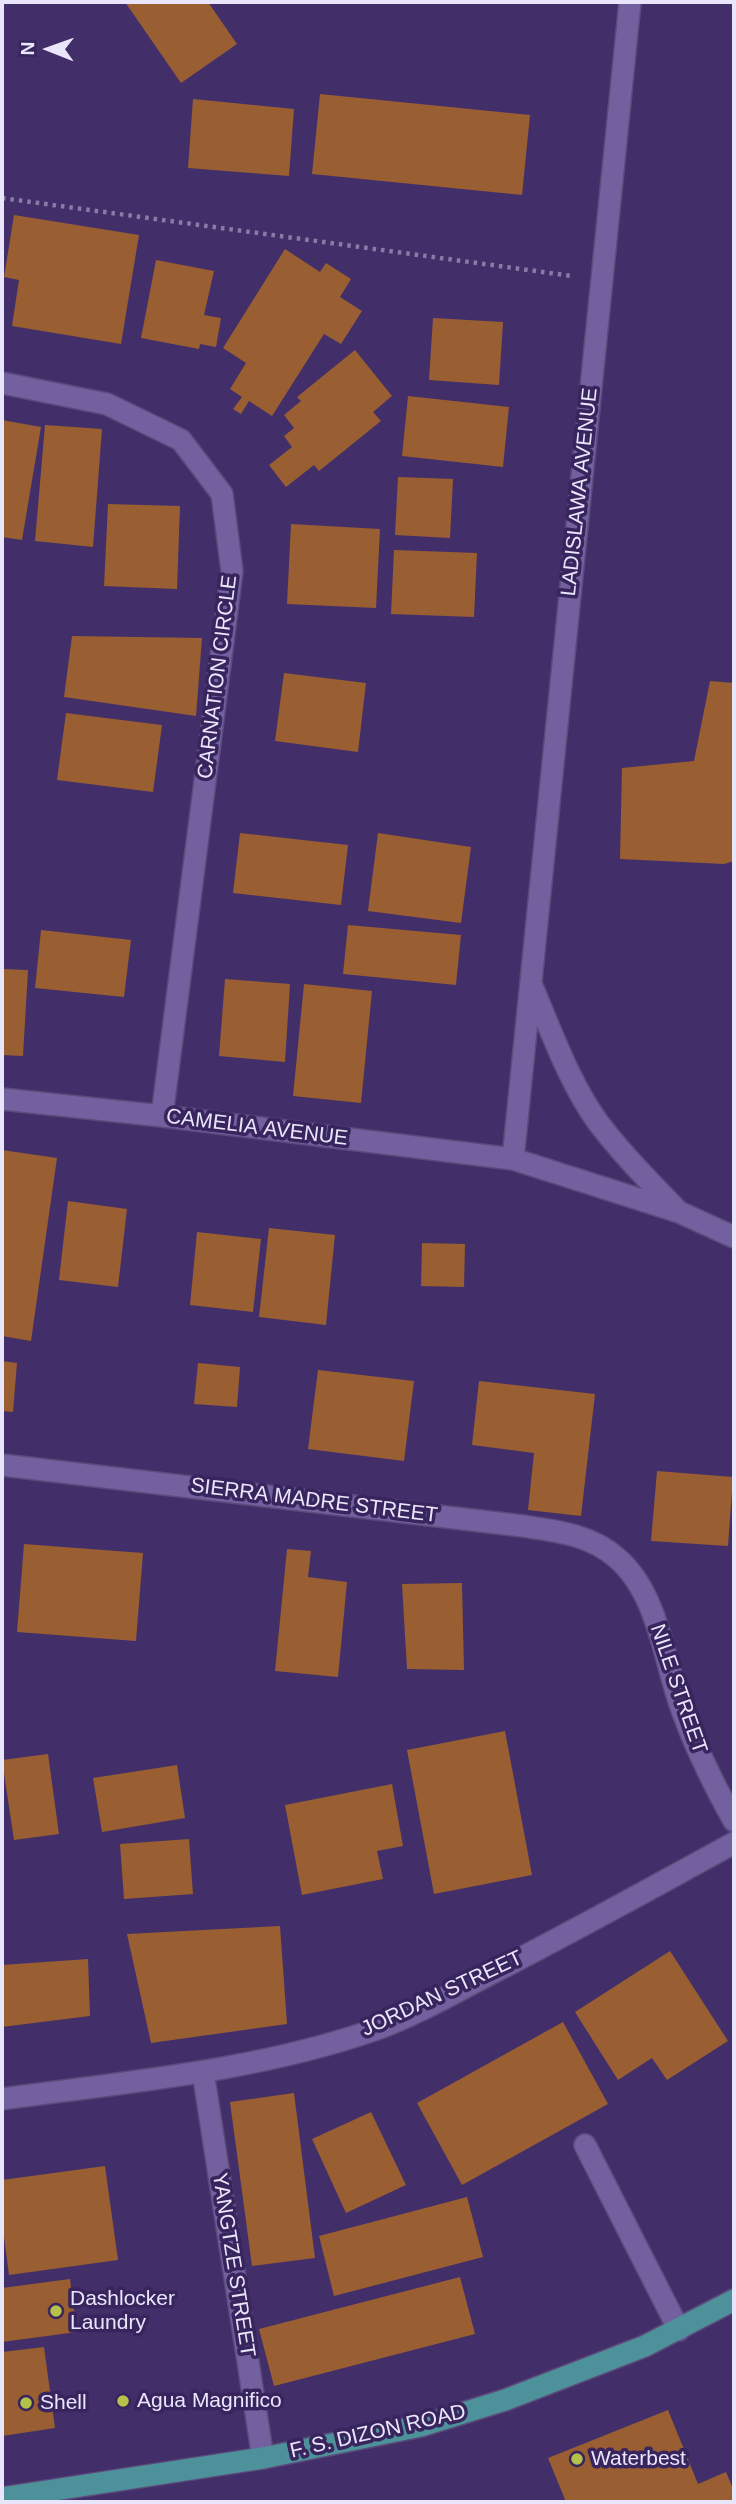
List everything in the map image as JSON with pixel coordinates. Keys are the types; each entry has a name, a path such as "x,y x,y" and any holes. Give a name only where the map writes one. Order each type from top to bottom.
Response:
{"main road":[{"name":"F. S. DIZON ROAD","path":"2,2498 263,2458 421,2426 505,2400 633,2351 734,2300"}],"street":[{"name":"LADISLAWA AVENUE","path":"630,2 513,1159 679,1212 734,1237"},
{"name":"CARNATION CIRCLE","path":"2,383 107,404 181,440 222,494 232,571 162,1116"},
{"name":"LADISLAWA AVENUE","path":"530,982 565,1063 596,1118 626,1158 679,1212"},
{"name":"CAMELIA AVENUE","path":"2,1099 513,1159"},
{"name":"SIERRA MADRE STREET","path":"2,1465 534,1527 594,1542 619,1559"},
{"name":"NILE STREET","path":"619,1559 639,1585 653,1617 681,1708 708,1775 734,1821"},
{"name":"JORDAN STREET","path":"2,2099 203,2072 298,2051 378,2028 555,1940 734,1843"},
{"name":"YANGTZE STREET","path":"203,2072 263,2458"},
{"path":"585,2146 679,2330"}],"path":[{"path":"2,198 601,280"}],"building":[{"path":"125,2 208,2 237,44 181,83"},
{"path":"320,94 530,115 522,195 312,174"},
{"path":"193,99 294,109 289,176 188,168"},
{"path":"14,215 139,235 121,344 12,326 19,280 4,277"},
{"path":"285,249 320,272 326,263 351,279 340,297 362,311 341,344 324,334 272,416 249,401 241,414 233,409 242,397 230,389 246,363 223,348"},
{"path":"156,260 214,271 204,315 221,318 216,347 200,344 199,349 141,338"},
{"path":"433,318 503,322 499,385 429,380"},
{"path":"355,350 392,396 373,412 381,421 319,471 314,465 286,487 269,465 292,447 284,436 294,428 284,415 301,401 297,397"},
{"path":"408,396 509,407 503,467 402,456"},
{"path":"2,420 41,427 22,540 2,537"},
{"path":"45,425 102,429 93,547 35,541"},
{"path":"398,477 453,479 450,538 395,535"},
{"path":"108,504 180,506 177,589 104,586"},
{"path":"291,524 380,529 376,608 287,604"},
{"path":"394,550 477,553 474,617 391,614"},
{"path":"72,636 202,638 196,716 64,697"},
{"path":"284,673 366,683 358,752 275,741"},
{"path":"710,681 734,683 734,861 724,864 620,859 622,768 694,761"},
{"path":"66,713 162,725 153,792 57,780"},
{"path":"240,833 348,845 341,905 233,893"},
{"path":"378,833 471,847 461,923 368,911"},
{"path":"348,925 461,935 456,985 343,974"},
{"path":"41,930 131,940 124,997 35,988"},
{"path":"2,969 28,970 23,1056 2,1055"},
{"path":"225,979 290,984 285,1062 219,1056"},
{"path":"304,984 372,991 361,1103 293,1096"},
{"path":"2,1150 57,1158 31,1341 2,1336"},
{"path":"68,1201 127,1209 118,1287 59,1280"},
{"path":"269,1228 335,1235 326,1325 259,1317"},
{"path":"197,1232 261,1239 253,1312 190,1305"},
{"path":"422,1243 465,1244 464,1287 421,1286"},
{"path":"2,1361 17,1363 13,1412 2,1411"},
{"path":"198,1363 240,1367 237,1407 194,1404"},
{"path":"318,1370 414,1381 404,1461 308,1449"},
{"path":"479,1381 595,1394 581,1516 528,1510 534,1453 472,1445"},
{"path":"657,1471 733,1477 728,1546 651,1541"},
{"path":"24,1544 143,1553 136,1641 17,1632"},
{"path":"287,1549 311,1551 308,1577 347,1582 338,1677 275,1671"},
{"path":"462,1583 464,1670 407,1669 402,1584"},
{"path":"505,1731 532,1875 434,1894 407,1750"},
{"path":"48,1754 59,1834 14,1840 2,1760"},
{"path":"177,1765 185,1818 102,1832 93,1778"},
{"path":"392,1784 403,1846 377,1851 383,1879 302,1895 285,1805"},
{"path":"189,1839 193,1894 124,1899 120,1844"},
{"path":"280,1926 287,2024 151,2043 127,1934"},
{"path":"670,1951 728,2041 667,2080 652,2058 618,2080 575,2012"},
{"path":"88,1959 90,2016 2,2027 2,1965"},
{"path":"563,2022 608,2104 462,2185 417,2103"},
{"path":"294,2093 315,2258 252,2266 230,2102"},
{"path":"371,2112 406,2185 346,2213 312,2139"},
{"path":"105,2166 118,2260 9,2275 2,2222 2,2180"},
{"path":"467,2197 483,2257 334,2296 319,2236"},
{"path":"460,2277 475,2334 274,2386 259,2329"},
{"path":"70,2279 77,2332 2,2342 2,2288"},
{"name":"Shell","path":"44,2347 55,2428 2,2436 2,2352"},
{"path":"668,2410 698,2484 726,2472 734,2491 734,2502 566,2502 548,2458"}],"place":[{"name":"Dashlocker Laundry","path":"56,2311"},
{"name":"Agua Magnifico","path":"123,2401"},
{"name":"Shell","path":"26,2403"},
{"name":"Waterbest","path":"577,2459"}]}
